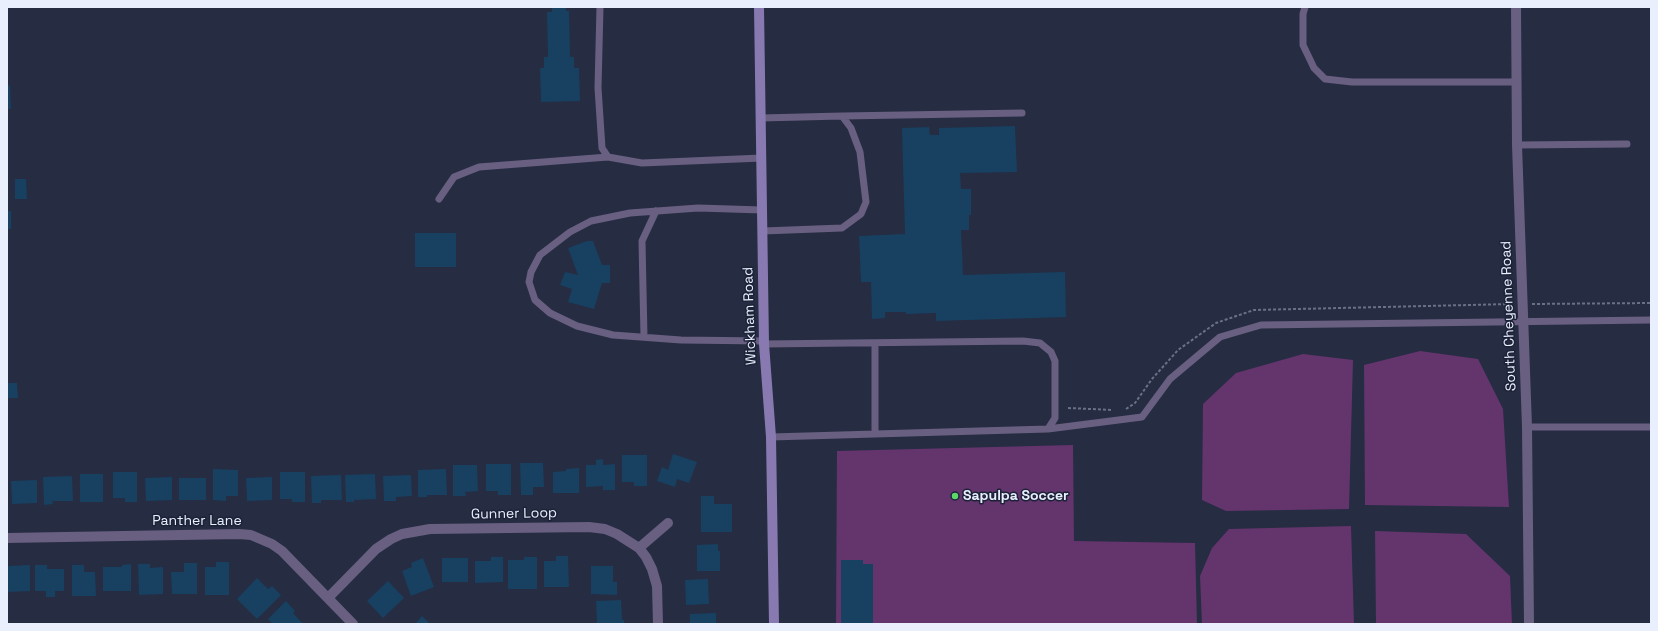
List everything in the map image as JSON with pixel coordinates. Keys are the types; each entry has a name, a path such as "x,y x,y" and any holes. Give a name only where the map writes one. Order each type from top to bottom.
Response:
{"street":[{"name":"Wickham Road","path":"759,7 764,343 771,437 774,624"},
{"name":"South Cheyenne Road","path":"1516,7 1517,145 1522,320 1528,427 1529,624"},
{"path":"639,548 668,523"},
{"name":"Gunner Loop","path":"328,598 376,549 402,534 416,531 590,527 605,529 618,534 639,548 652,569 657,586 658,624"},
{"name":"Panther Lane","path":"7,538 251,535 272,544 282,551 353,624"}],"lane":[{"path":"600,7 598,88 602,148 608,157"},
{"path":"1305,7 1303,14 1303,45 1314,68 1325,79 1352,82 1516,82"},
{"path":"761,118 1022,113"},
{"path":"762,231 842,228 861,214 866,202 860,152 851,128 842,116"},
{"path":"1517,145 1627,144"},
{"path":"439,199 454,177 479,167 608,157 642,163 762,158"},
{"path":"762,210 698,208 630,213 591,221 570,232 540,255 531,272 529,282 535,300 550,313 577,326 612,335 681,340 764,343 1023,341 1040,343 1051,352 1055,361 1055,418 1048,429"},
{"path":"644,337 642,241 656,211"},
{"path":"771,437 1048,429 1142,417 1170,378 1220,337 1261,325 1522,320 1651,320"},
{"path":"875,343 875,433"},
{"path":"1528,427 1651,427"}],"shaded area":[{"path":"1420,351 1478,359 1503,409 1509,507 1365,505 1364,365"},
{"path":"1303,354 1353,360 1349,509 1226,511 1202,500 1203,404 1236,373"},
{"name":"Sapulpa Soccer","path":"1073,445 1074,541 1195,543 1197,624 836,624 837,451"},
{"path":"1351,526 1354,624 1202,624 1200,576 1212,548 1229,529"},
{"path":"1375,531 1466,534 1510,576 1512,624 1376,624"}],"building":[{"path":"552,7 566,7 566,11 569,11 570,57 574,57 574,68 579,68 580,101 541,102 540,68 544,68 544,57 548,57 547,12 552,12"},
{"path":"10,85 11,109 7,109 7,86"},
{"path":"1015,126 1017,172 960,173 961,189 971,189 971,215 969,215 969,230 961,230 963,275 1065,272 1066,317 936,321 936,313 906,314 906,312 885,312 885,318 872,319 871,282 861,282 859,236 905,234 902,128 929,127 930,135 939,135 939,128"},
{"path":"15,179 26,179 27,199 15,199"},
{"path":"7,211 11,211 11,229 7,229"},
{"path":"415,233 456,233 456,267 415,267"},
{"path":"587,241 593,241 602,265 610,265 610,283 602,283 594,309 568,302 572,289 560,285 565,272 578,275 568,248"},
{"path":"7,383 17,383 18,398 7,398"},
{"path":"673,454 697,462 689,483 677,479 675,487 657,481 662,467 668,470"},
{"path":"622,455 647,455 647,486 634,486 634,482 622,482"},
{"path":"603,459 603,465 615,464 615,490 603,490 603,486 586,487 586,465 596,465 596,460"},
{"path":"520,463 543,463 544,487 533,487 533,495 521,495"},
{"path":"486,464 511,464 511,495 498,495 498,491 486,491"},
{"path":"453,465 477,465 478,491 465,492 466,496 453,496"},
{"path":"579,468 579,493 553,493 553,472"},
{"path":"213,469 238,470 238,496 226,496 226,501 213,500"},
{"path":"446,469 447,495 427,495 427,497 418,497 418,470"},
{"path":"113,472 137,472 137,502 125,502 125,498 113,498"},
{"path":"280,472 305,472 305,502 292,502 292,499 280,499"},
{"path":"80,474 103,474 103,502 80,502"},
{"path":"375,474 376,499 346,502 345,475"},
{"path":"341,475 342,500 321,500 321,503 312,503 311,476"},
{"path":"411,475 412,496 396,497 396,501 384,501 383,476"},
{"path":"72,476 73,501 52,501 53,504 44,505 43,477"},
{"path":"172,477 172,500 146,501 145,478"},
{"path":"272,477 272,500 247,501 246,478"},
{"path":"179,478 206,478 206,500 179,500"},
{"path":"37,480 37,503 12,504 11,481"},
{"path":"701,496 714,496 714,504 732,504 732,532 701,532"},
{"path":"718,544 718,551 720,551 720,571 697,571 697,545"},
{"path":"556,556 568,556 569,587 544,587 544,561 556,561"},
{"path":"491,557 503,557 503,582 475,583 475,561 491,561"},
{"path":"524,557 537,557 537,589 508,589 508,560 524,560"},
{"path":"423,558 434,587 411,596 402,571 412,567 411,563"},
{"path":"442,558 468,558 468,582 442,582"},
{"path":"841,560 863,560 863,564 873,564 873,624 841,624"},
{"path":"216,562 229,562 229,595 205,595 205,567 216,567"},
{"path":"184,563 197,563 197,594 172,594 171,572 184,572"},
{"path":"131,564 131,591 103,591 103,567 122,567 122,565"},
{"path":"138,564 150,564 150,568 163,567 163,594 139,595"},
{"path":"30,565 30,591 7,592 8,566"},
{"path":"35,565 47,565 47,569 64,569 64,591 55,591 55,597 46,597 46,591 35,591"},
{"path":"72,565 84,565 84,572 95,572 96,596 72,596"},
{"path":"591,566 613,566 613,582 617,582 617,595 591,594"},
{"path":"257,578 268,589 272,586 281,595 257,619 237,599"},
{"path":"708,579 709,604 686,605 685,580"},
{"path":"388,581 404,598 383,618 367,601"},
{"path":"621,600 622,620 624,620 624,624 597,624 596,601"},
{"path":"286,601 295,611 293,613 303,624 273,624 268,619"},
{"path":"716,613 716,624 690,624 690,614"},
{"path":"422,616 430,624 415,624"}],"place":[{"name":"Sapulpa Soccer","path":"955,496"}]}
